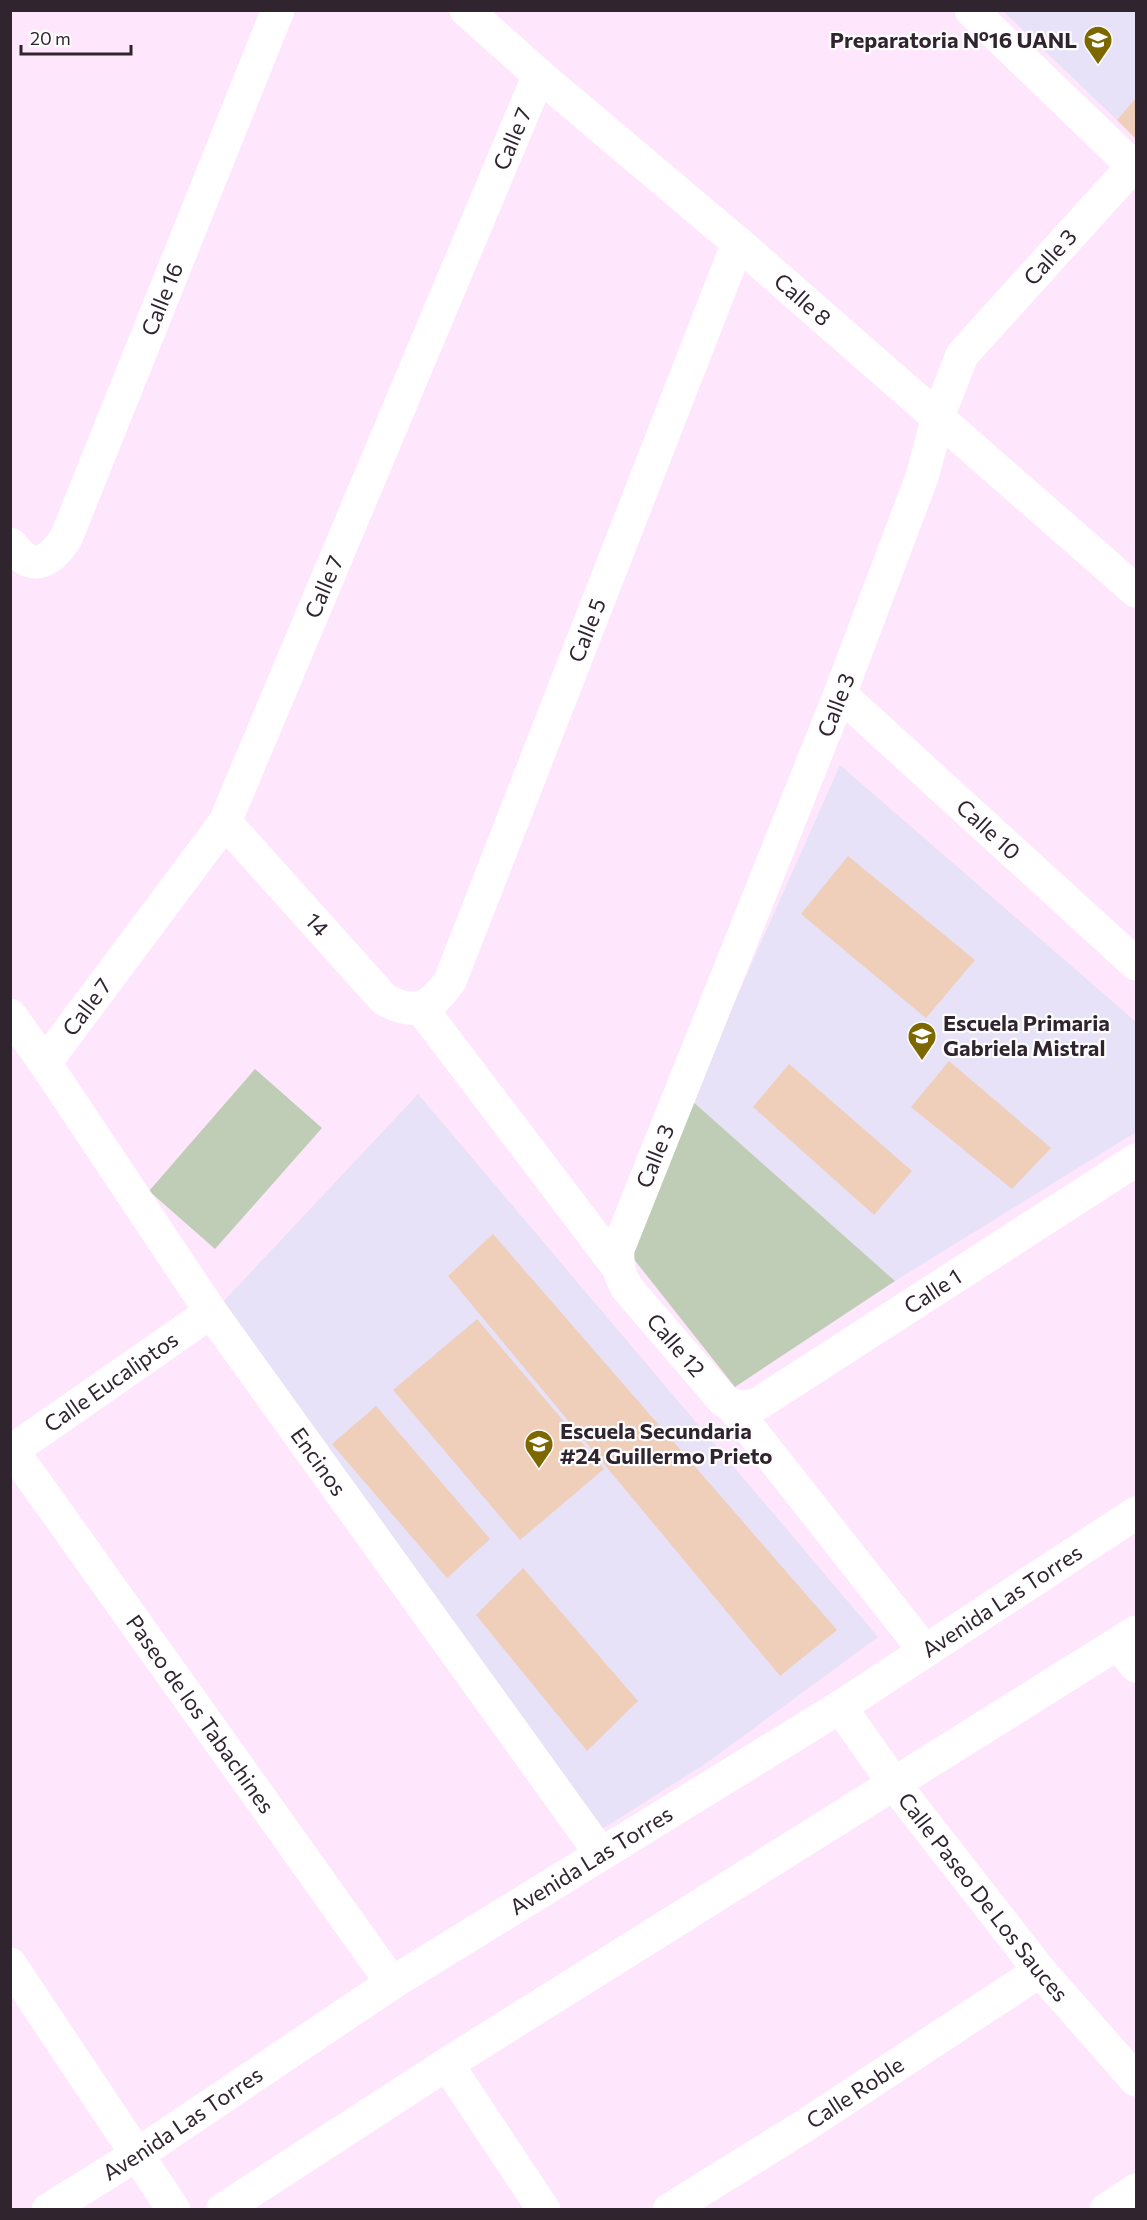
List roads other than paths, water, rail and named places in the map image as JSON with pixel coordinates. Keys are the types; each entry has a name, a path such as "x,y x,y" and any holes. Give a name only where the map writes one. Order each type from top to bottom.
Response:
{"street":[{"name":"Calle 16","path":"17,551 40,561 48,559 66,538 278,10"},
{"name":"Calle 8","path":"466,10 538,75 738,243 1137,591"},
{"path":"972,10 1135,168"},
{"name":"Calle 7","path":"45,1062 225,822 538,75"},
{"name":"Calle 3","path":"622,1277 618,1249 840,694 922,477 938,417 962,355 1135,168"},
{"name":"Calle 5","path":"421,1008 441,994 450,981 738,243"},
{"name":"Calle 10","path":"840,694 1137,964"},
{"name":"14","path":"225,822 384,999 398,1007 421,1008"},
{"name":"Calle 12","path":"421,1008 622,1277 728,1403 925,1652"},
{"name":"Encinos","path":"10,1015 45,1062 211,1312 601,1854"},
{"name":"Calle 1","path":"728,1403 747,1407 758,1404 1137,1160"},
{"name":"Calle Eucaliptos","path":"11,1450 211,1312"},
{"name":"Paseo de los Tabachines","path":"11,1450 392,1983"},
{"name":"Avenida Las Torres","path":"48,2210 138,2154 392,1983 840,1707 1137,1514"},
{"path":"222,2210 447,2064 895,1785 1130,1648"},
{"name":"Calle Paseo De Los Sauces","path":"840,1707 895,1785 1040,1971 1137,2080"},
{"path":"10,1964 174,2210"},
{"name":"Calle Roble","path":"669,2210 801,2128 1040,1971"},
{"path":"447,2064 544,2210"},
{"path":"1106,2210 1137,2190"}],"place":[{"name":"Preparatoria Nº16 UANL","path":"1098,66"},
{"name":"Escuela Primaria Gabriela Mistral","path":"922,1062"},
{"name":"Escuela Secundaria #24 Guillermo Prieto","path":"539,1470"}]}
